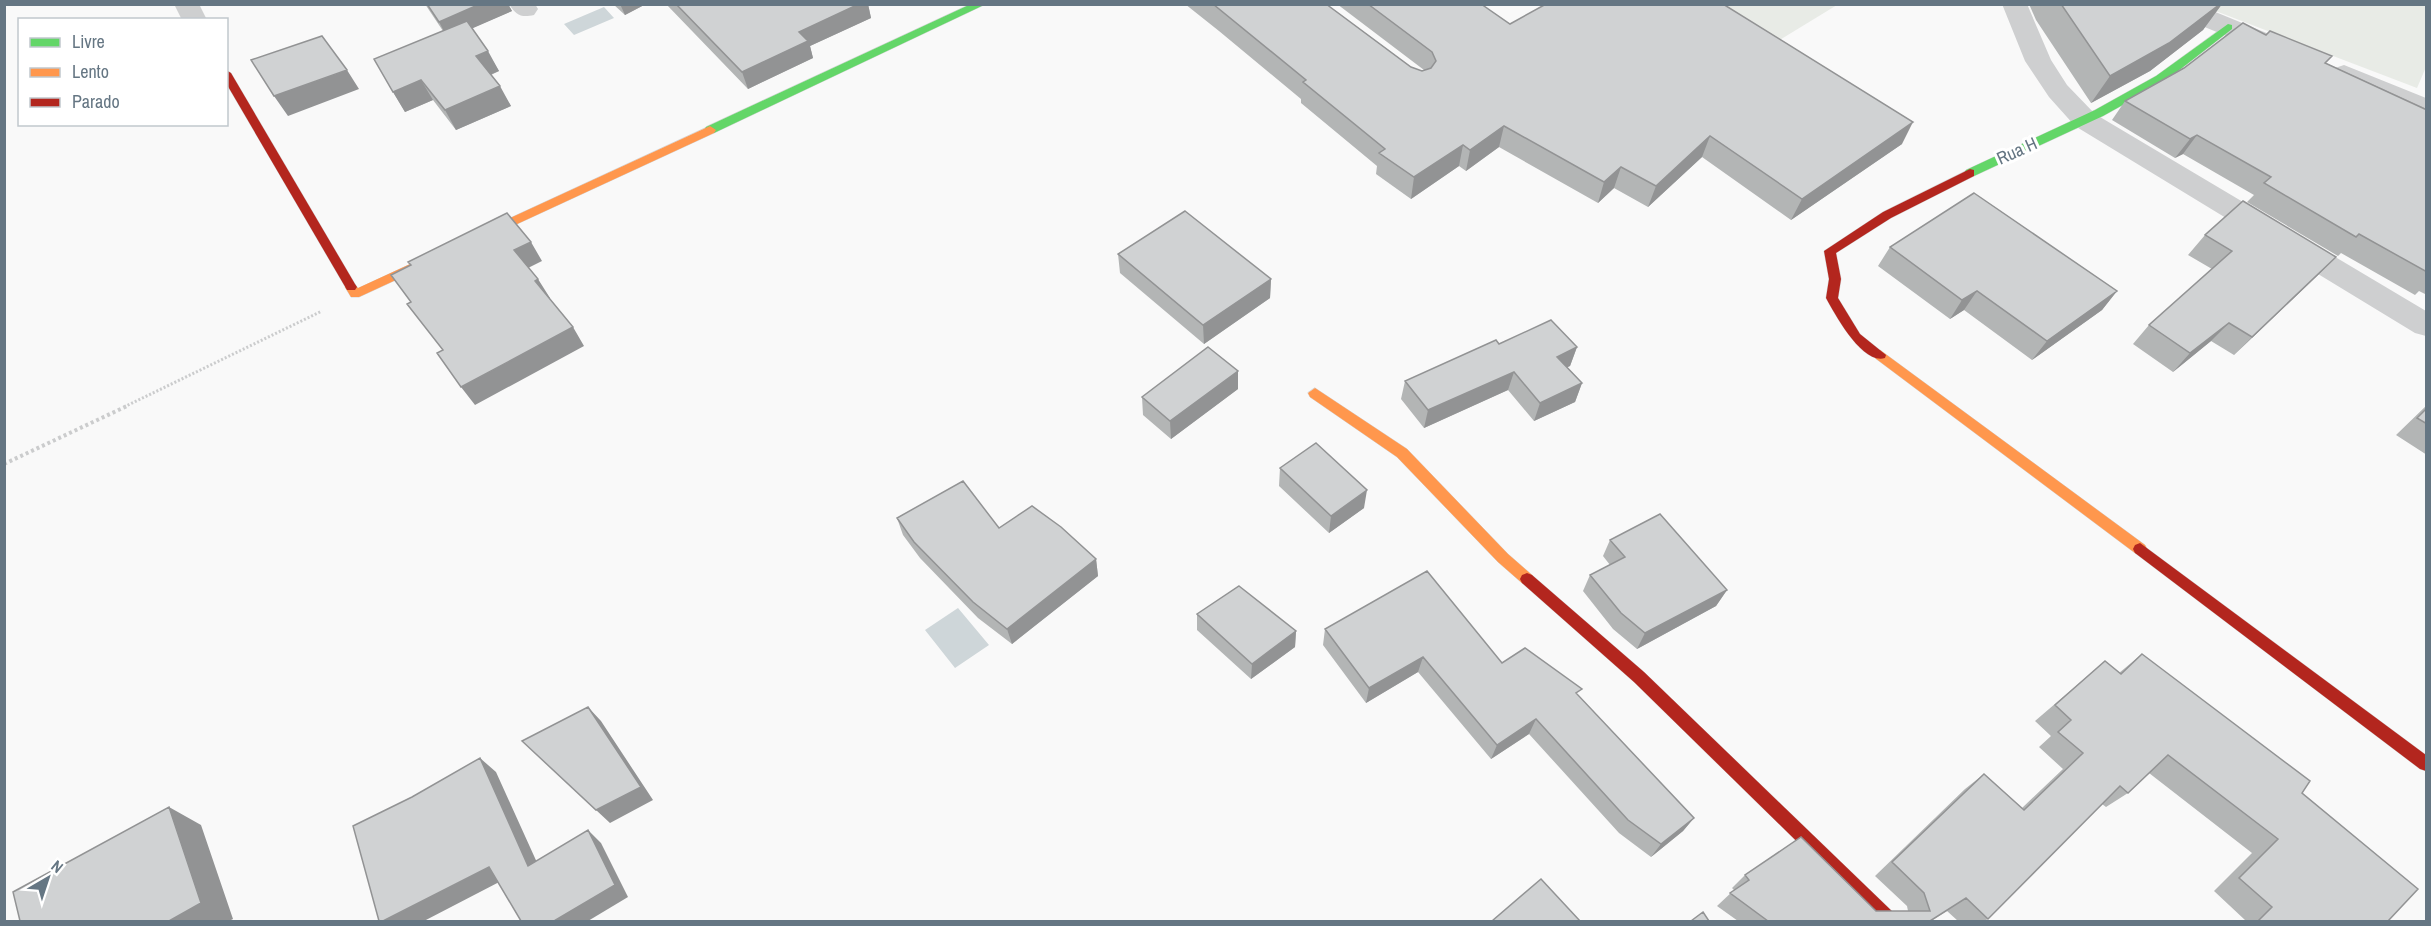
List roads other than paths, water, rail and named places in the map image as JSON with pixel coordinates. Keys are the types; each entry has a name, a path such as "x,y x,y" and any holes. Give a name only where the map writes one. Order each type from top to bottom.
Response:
{"street":[{"path":"186,4 194,18"},
{"path":"228,76 355,294 981,4"},
{"path":"2014,4 2038,61 2058,91 2085,120 2427,325"},
{"path":"2172,4 2282,48"},
{"name":"Rua H","path":"2228,27 2160,79 2085,120 1989,164 1887,215 1830,251 1835,279 1832,298 1856,338 2427,764"},
{"path":"2324,66 2427,108"},
{"path":"1315,393 1402,453 1503,558 1639,677 1891,921"}]}
